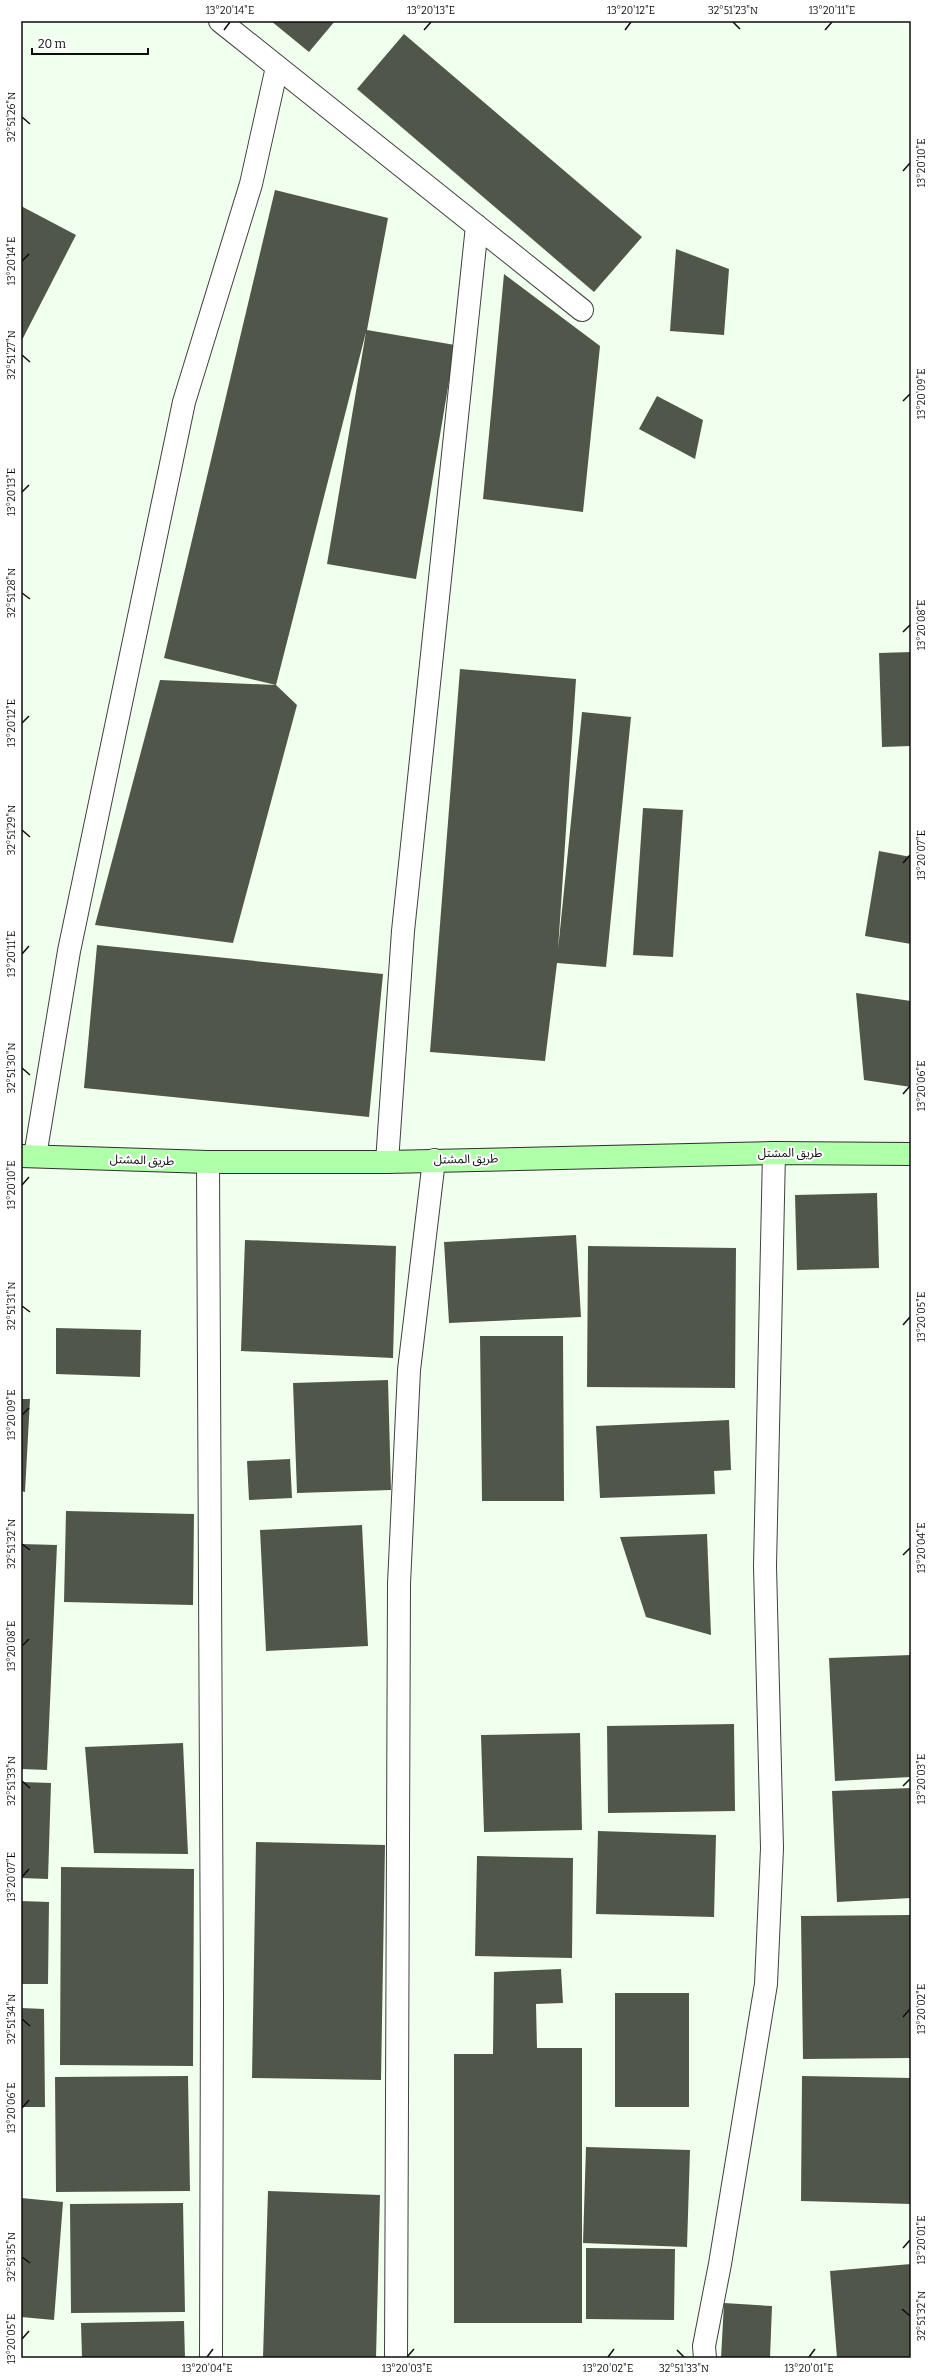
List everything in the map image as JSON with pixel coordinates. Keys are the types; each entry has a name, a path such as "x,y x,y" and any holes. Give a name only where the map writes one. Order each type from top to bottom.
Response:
{"main road":[{"name":"طريق المشتل","path":"28,1156 208,1162 387,1162 774,1153 911,1154"}],"street":[{"path":"220,21 582,310"},
{"path":"28,1156 184,402 251,184 277,67"},
{"path":"387,1162 402,931 477,226"},
{"path":"704,2358 704,2346 720,2264 766,1984 772,1848 765,1566 774,1153"},
{"path":"396,2358 399,1584 410,1370 434,1160"},
{"path":"208,1162 212,1990 211,2358"}],"building":[{"path":"271,21 335,21 309,52"},
{"path":"404,34 642,237 594,292 357,89"},
{"path":"275,190 388,218 367,330 455,345 416,579 327,564 366,332 276,685 164,658"},
{"path":"21,206 76,235 21,342"},
{"path":"676,249 729,269 724,335 670,331"},
{"path":"504,274 600,346 583,512 483,499"},
{"path":"657,396 703,420 695,459 639,429"},
{"path":"911,652 911,746 882,747 879,653"},
{"path":"460,669 576,679 558,950 582,712 631,717 606,967 557,963 545,1061 430,1052"},
{"path":"160,680 276,685 297,705 233,943 95,925"},
{"path":"643,808 683,810 673,957 633,955"},
{"path":"879,851 911,857 911,944 865,936"},
{"path":"97,945 383,974 369,1117 84,1088"},
{"path":"856,993 911,1001 911,1087 864,1080"},
{"path":"877,1193 879,1268 797,1270 795,1195"},
{"path":"576,1235 581,1317 449,1323 444,1242"},
{"path":"245,1240 396,1246 393,1358 241,1351"},
{"path":"588,1246 736,1248 735,1388 587,1387"},
{"path":"56,1328 141,1330 140,1377 56,1374"},
{"path":"480,1336 563,1336 564,1501 482,1501"},
{"path":"388,1380 391,1490 297,1493 293,1383"},
{"path":"21,1399 30,1399 25,1492 21,1491"},
{"path":"729,1420 731,1470 714,1471 715,1494 600,1498 596,1426"},
{"path":"290,1459 292,1498 249,1500 247,1461"},
{"path":"66,1511 194,1514 193,1605 64,1602"},
{"path":"362,1525 368,1646 266,1651 260,1530"},
{"path":"707,1534 711,1635 646,1617 620,1537"},
{"path":"21,1544 57,1545 47,1770 21,1769"},
{"path":"911,1655 911,1777 835,1781 829,1658"},
{"path":"734,1724 735,1811 608,1813 607,1726"},
{"path":"580,1733 582,1830 484,1832 481,1735"},
{"path":"183,1743 188,1854 94,1853 85,1747"},
{"path":"21,1782 51,1783 48,1879 21,1878"},
{"path":"911,1788 911,1898 837,1902 832,1791"},
{"path":"598,1831 716,1835 714,1917 596,1914"},
{"path":"256,1842 385,1845 381,2080 252,2078"},
{"path":"477,1856 573,1858 572,1958 475,1956"},
{"path":"61,1867 194,1869 193,2066 60,2065"},
{"path":"21,1901 49,1902 48,1984 21,1984"},
{"path":"911,1915 911,2058 803,2059 801,1916"},
{"path":"561,1969 563,2003 536,2004 537,2048 582,2048 582,2323 454,2323 454,2054 493,2054 494,1972"},
{"path":"615,1993 689,1993 689,2107 615,2107"},
{"path":"21,2008 44,2009 45,2107 21,2107"},
{"path":"188,2076 190,2191 56,2192 55,2077"},
{"path":"802,2076 911,2078 911,2204 801,2201"},
{"path":"586,2147 690,2150 687,2247 583,2243"},
{"path":"268,2191 380,2195 376,2358 263,2358"},
{"path":"21,2198 63,2202 54,2320 21,2317"},
{"path":"183,2203 185,2312 71,2313 70,2204"},
{"path":"586,2248 675,2249 674,2320 586,2319"},
{"path":"911,2264 911,2358 837,2358 830,2271"},
{"path":"724,2303 772,2306 770,2358 721,2358"},
{"path":"184,2321 185,2358 82,2358 81,2323"}]}
